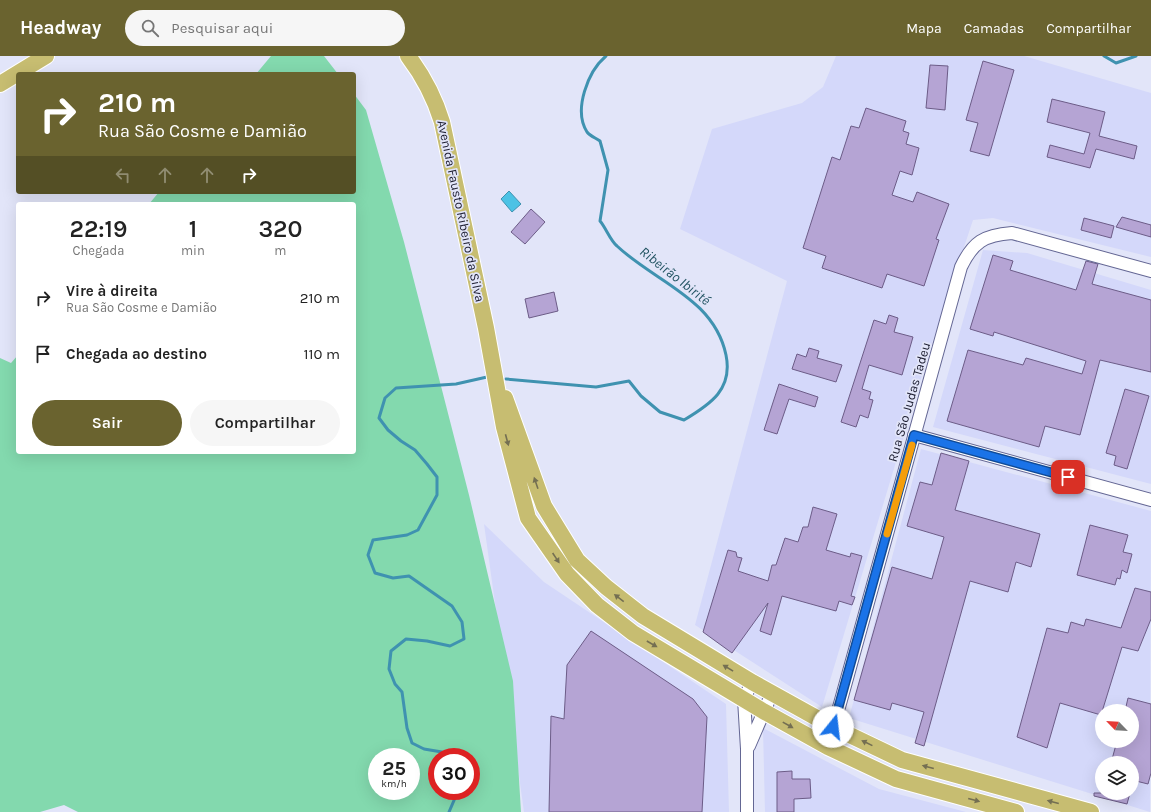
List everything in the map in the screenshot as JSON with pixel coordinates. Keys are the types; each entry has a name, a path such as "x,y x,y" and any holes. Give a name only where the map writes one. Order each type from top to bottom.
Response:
{"main road":[{"path":"19,72 45,56"},
{"name":"Avenida Fausto Ribeiro da Silva","path":"408,56 419,70 434,97 442,122 495,374"},
{"path":"0,84 16,74"},
{"path":"495,374 514,420 544,506 577,560 606,587 643,616 752,682 833,727 902,760 1091,812"},
{"path":"495,374 504,427 528,518 567,574 597,605 633,633 763,711 828,747 896,779 1016,812"},
{"path":"528,518 544,506"},
{"path":"896,779 902,760"}],"street":[{"name":"Rua São Judas Tadeu","path":"828,747 961,267 968,252 980,240 995,234 1012,233 1151,271"},
{"path":"914,435 1151,500"},
{"path":"747,812 747,749 744,699 752,682"},
{"path":"747,749 772,693"}],"shaded area":[{"path":"836,56 1024,56 1151,93 1151,257 993,218 973,220 931,346 822,707 695,625 787,281 680,229 712,129 802,103 823,87"},
{"path":"983,250 1027,253 1151,290 1151,484 933,427"},
{"path":"921,449 1151,511 1150,812 1112,800 1139,800 1139,756 1095,756 1095,795 849,718"},
{"path":"484,524 544,582 726,704 729,812 524,812"},
{"path":"763,728 879,789 966,812 765,812"}],"green space":[{"path":"271,56 324,56 336,72 258,72"},
{"path":"356,97 366,110 404,242 469,495 513,681 521,812 78,812 64,805 40,812 0,812 0,358 11,363 16,357 16,454 356,454 356,202 151,202 157,194 356,194"}],"water":[{"path":"509,191 521,204 512,212 501,199"}],"building":[{"path":"983,61 1014,70 989,156 970,151 978,123 966,120"},
{"path":"930,65 948,66 945,110 926,108"},
{"path":"1052,99 1105,112 1099,136 1137,146 1134,159 1096,149 1090,168 1047,157 1050,145 1084,154 1090,133 1047,122"},
{"path":"866,108 906,121 903,131 909,133 906,144 919,148 912,175 900,171 892,195 913,202 917,192 949,204 936,239 939,240 924,286 887,274 882,288 822,268 826,256 803,248 832,157 840,160 851,126 859,128"},
{"path":"531,209 545,222 525,244 511,232"},
{"path":"1122,217 1151,225 1151,237 1116,227"},
{"path":"1084,218 1114,226 1111,238 1081,230"},
{"path":"993,255 1013,261 1010,270 1076,290 1086,261 1098,264 1092,284 1151,300 1151,372 1100,360 1080,435 1045,426 1039,447 947,421 968,350 1023,365 1026,358 1082,374 1086,361 994,332 993,336 970,329"},
{"path":"554,292 558,311 529,318 525,299"},
{"path":"889,315 898,318 894,332 913,337 902,375 869,365 862,389 871,392 869,399 873,400 868,418 860,415 856,427 841,422 874,320 886,324"},
{"path":"809,348 819,351 817,358 842,365 836,382 792,369 797,354 806,357"},
{"path":"779,384 818,397 815,407 789,399 777,434 764,430"},
{"path":"1125,389 1149,396 1127,469 1114,465 1116,456 1106,453"},
{"path":"941,453 969,461 955,510 1040,534 1031,567 1016,562 1008,592 970,581 924,746 915,743 924,712 892,703 890,710 854,700 892,567 932,579 944,537 907,526 920,482 932,485"},
{"path":"813,507 837,514 826,550 850,557 851,553 862,556 851,596 855,597 852,605 839,601 836,611 782,596 771,635 760,631 768,603 732,653 703,632 728,550 736,552 737,557 742,558 738,571 768,581 772,565 776,565 785,538 798,542 803,527 808,527"},
{"path":"1090,525 1128,535 1123,552 1132,554 1127,573 1122,570 1120,579 1117,578 1115,585 1077,575"},
{"path":"1135,588 1151,592 1151,619 1138,651 1122,647 1104,704 1095,704 1095,713 1060,703 1047,748 1017,737 1047,628 1068,633 1071,622 1084,626 1086,619 1121,628"},
{"path":"591,631 693,699 707,717 702,812 549,812 551,716 564,719 567,665"},
{"path":"1128,698 1151,704 1151,773 1148,784 1139,782 1139,756 1113,756 1115,748 1139,748 1139,704 1127,704"},
{"path":"792,771 792,779 810,779 811,798 794,799 794,812 777,812 777,772"},
{"path":"1110,800 1128,800 1127,804"}],"waterway":[{"name":"Ribeirão Ibirité","path":"506,379 596,387 629,381 641,396 660,412 684,420 703,408 718,394 726,377 726,355 719,335 709,319 696,305 681,293 632,259 617,246 612,241 600,221 608,170 600,141 587,132 583,123 582,102 584,91 593,71 606,56"},
{"name":"Ribeirão Ibirité","path":"1104,56 1116,63 1136,56"},
{"name":"Ribeirão Ibirité","path":"428,750 412,743 407,728 402,692 395,684 389,669 391,651 406,639 427,641 450,646 464,639 462,622 452,606 409,576 393,578 375,573 368,555 373,540 407,535 418,530 437,495 437,477 415,450 388,430 379,418 385,398 396,388 456,384 487,377"},
{"name":"Ribeirão Ibirité","path":"449,812 454,800"}],"slow traffic":[{"path":"887,534 912,445"}],"route":[{"path":"833,727 914,435 1068,477"}]}
